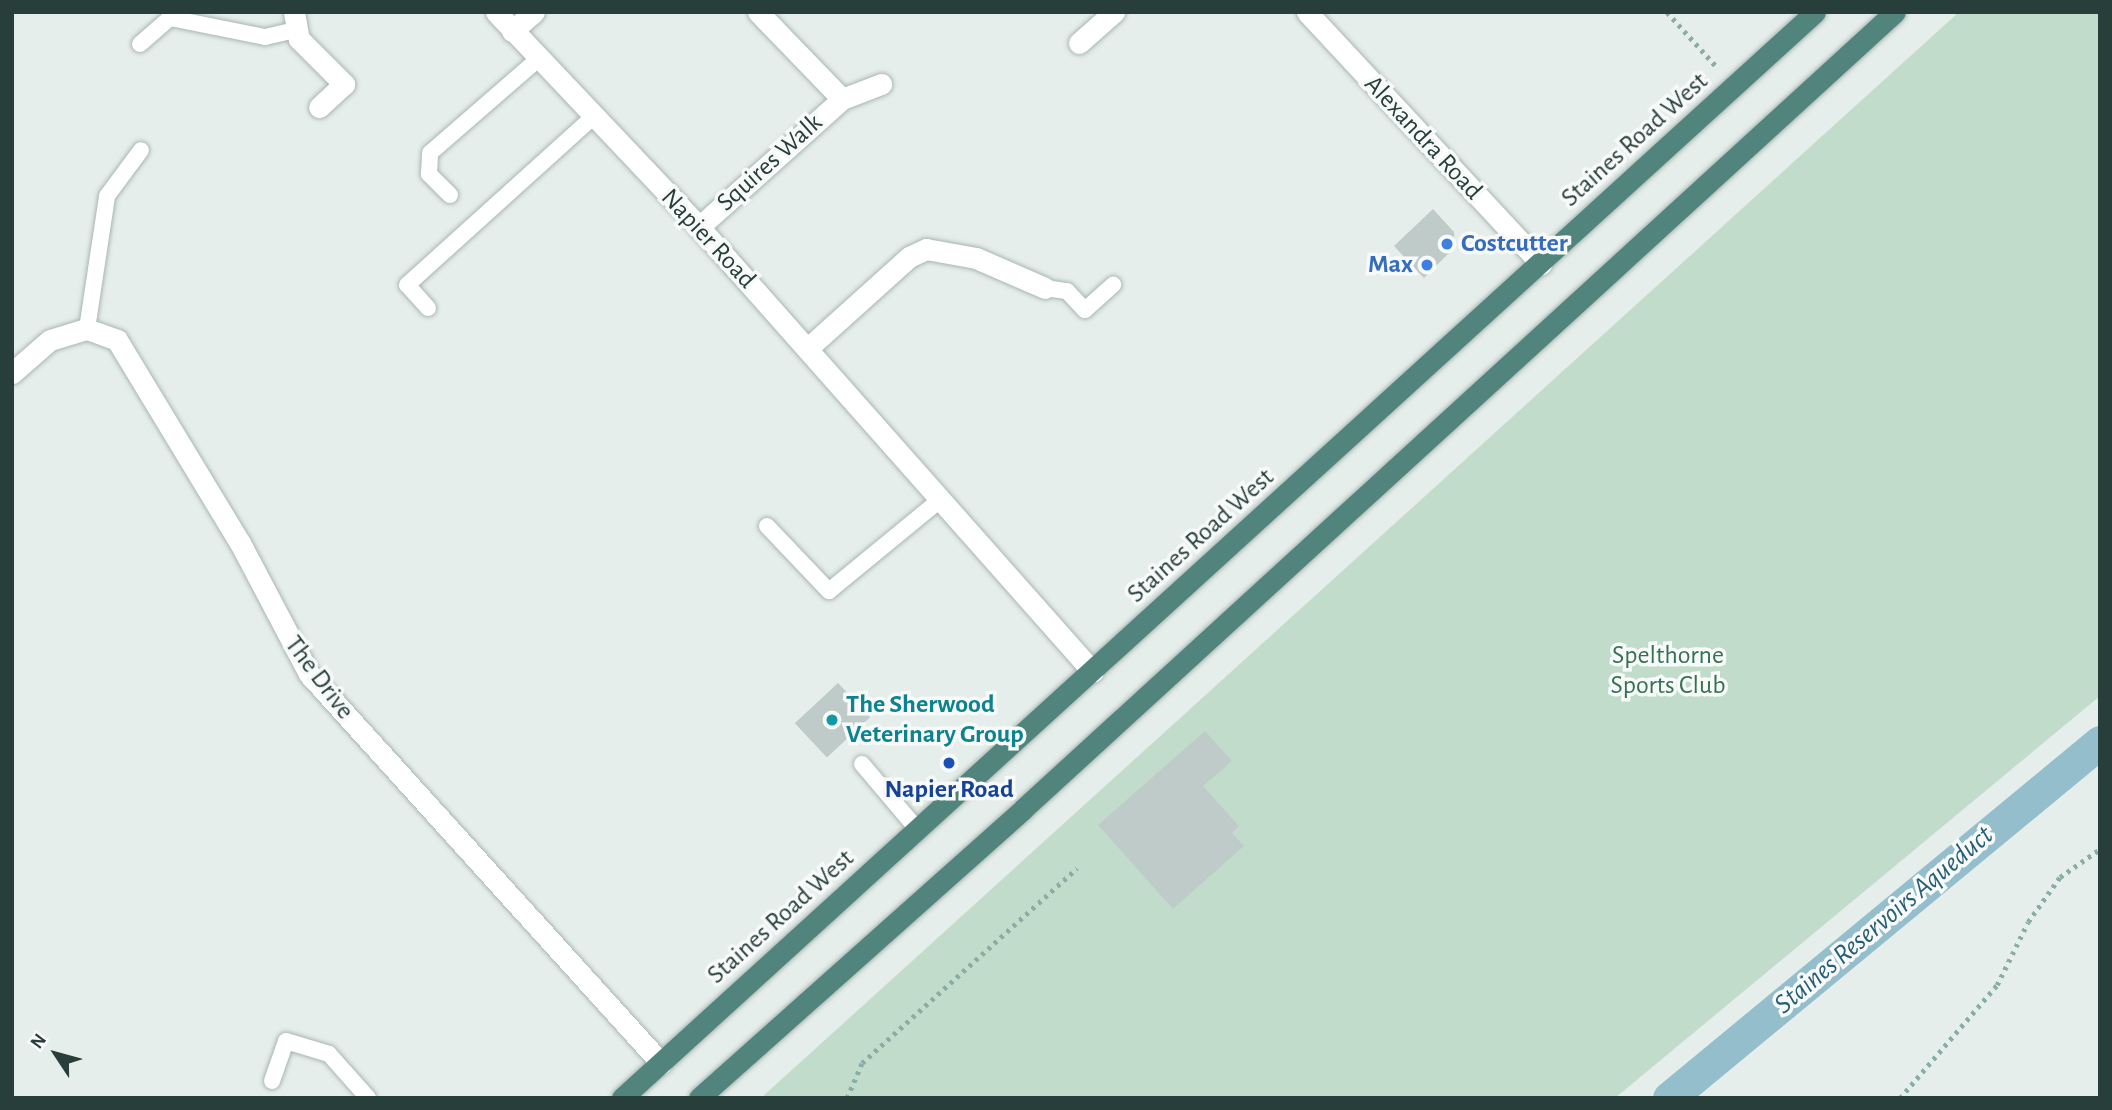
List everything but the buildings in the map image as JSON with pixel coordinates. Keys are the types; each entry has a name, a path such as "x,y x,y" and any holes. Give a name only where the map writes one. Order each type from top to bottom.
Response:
{"highway":[{"name":"Staines Road West","path":"622,1098 1815,12"},
{"path":"699,1098 1023,810 1895,12"}],"street":[{"name":"Napier Road","path":"496,12 808,348 1093,671"},
{"path":"512,31 534,12"},
{"name":"Squires Walk","path":"758,12 842,99"},
{"path":"1079,43 1114,12"},
{"name":"Alexandra Road","path":"1307,12 1541,264"},
{"path":"294,21 344,84 319,107"},
{"name":"Squires Walk","path":"698,227 842,99 881,84"},
{"path":"808,348 909,257 926,249 976,258 1045,288"},
{"path":"12,373 50,340 87,329"},
{"name":"The Drive","path":"87,329 117,340 240,543 309,674 661,1063"}],"lane":[{"path":"140,44 170,18 265,37 294,21"},
{"path":"450,195 429,174 429,153 538,60"},
{"path":"428,308 407,285 592,118"},
{"path":"87,329 107,195 141,150"},
{"path":"1045,288 1067,291 1085,310 1113,285"},
{"path":"767,526 829,591 941,499"},
{"path":"862,764 919,830"},
{"path":"272,1081 286,1041 329,1054 368,1098"}],"path":[{"path":"1667,12 1734,87"},
{"path":"1900,1098 1997,985 2028,922 2060,877 2100,849"},
{"path":"847,1098 862,1063 1077,869"}],"green space":[{"name":"Spelthorne Sports Club","path":"1959,12 2100,12 2100,696 1615,1098 761,1098"}],"waterway":[{"name":"Staines Reservoirs Aqueduct","path":"1669,1098 2100,742"}],"place":[{"name":"Costcutter","path":"1447,244"},
{"name":"Max","path":"1427,265"},
{"name":"The Sherwood Veterinary Group","path":"832,720"},
{"name":"Napier Road","path":"949,763"}]}
